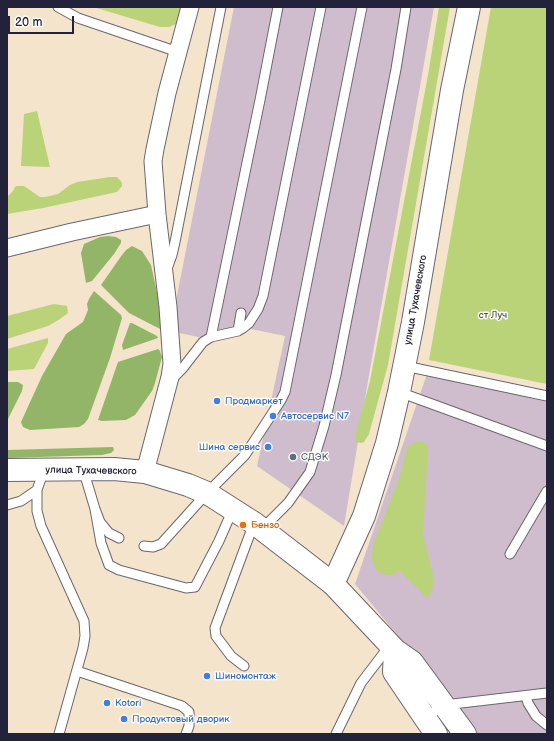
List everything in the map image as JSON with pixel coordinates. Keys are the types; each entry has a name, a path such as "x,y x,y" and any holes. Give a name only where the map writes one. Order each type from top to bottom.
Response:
{"main road":[{"name":"улица Тухачевского","path":"333,584 364,516 387,443 404,366 452,90 469,7"},
{"name":"улица Тухачевского","path":"7,470 40,480 83,469 114,469 144,472 188,485 207,493 258,526 333,584 392,648 412,662 465,734"},
{"path":"392,648 394,672 430,726"}],"street":[{"path":"144,472 170,377 172,364 168,307 157,214 154,161 155,149 190,7"},
{"path":"7,248 72,232 157,214"}],"lane":[{"path":"58,7 78,18 178,52"},
{"path":"164,280 175,242 222,7"},
{"path":"211,337 278,7"},
{"path":"170,377 174,377 179,373 202,342 211,337 238,331 246,326 252,319 263,296 321,7"},
{"path":"144,546 153,547 161,544 207,493 245,455 285,392 362,7"},
{"path":"244,666 231,656 216,636 215,628 258,526 288,503 310,472 324,426 336,375 396,69 406,7"},
{"path":"238,331 241,313"},
{"path":"404,366 547,395"},
{"path":"399,392 547,446"},
{"path":"83,469 100,522 109,533 119,538"},
{"path":"7,505 21,501 40,480"},
{"path":"40,480 37,511 41,526 84,621 85,636 77,671 59,734"},
{"path":"510,554 547,492"},
{"path":"95,509 101,543 109,565 119,570 186,588 195,586 220,541 233,509"},
{"path":"336,734 361,683 392,648"},
{"path":"77,671 182,706 189,712 189,726 186,734"},
{"path":"430,726 444,706 547,693"},
{"path":"526,696 528,703 536,716 547,726"}],"shaded area":[{"path":"234,7 434,7 344,526 257,466 285,336 251,329 203,338 170,331"},
{"path":"427,374 547,402 547,734 471,734 408,648 355,584"}],"green space":[{"path":"93,7 184,7 182,15 176,24 169,27 160,27"},
{"path":"439,7 450,7 388,365 369,434 364,442 361,443 356,442 355,436 370,381 428,75"},
{"name":"ст Луч","path":"491,7 547,7 547,384 429,360"},
{"path":"37,111 50,167 21,166 24,114"},
{"path":"117,177 122,183 122,186 117,192 7,214 7,197 17,186 24,186 40,197 45,197 58,194 70,185 77,182"},
{"path":"100,237 116,237 121,240 121,243 92,281 86,283 81,253 84,244"},
{"path":"132,246 142,251 151,265 158,297 162,330 129,313 101,285 122,255"},
{"path":"94,291 121,315 122,318 110,358 88,419 79,427 30,430 23,427 21,422 42,376 66,334 83,322 88,310 87,304"},
{"path":"54,304 67,306 68,313 48,326 7,339 7,316"},
{"path":"130,323 157,336 158,338 123,350 122,345"},
{"path":"48,338 48,343 34,369 7,371 7,349"},
{"path":"158,349 162,357 155,383 152,391 135,415 126,420 98,420 118,362"},
{"path":"7,382 18,382 23,385 22,391 7,421"},
{"path":"421,441 428,446 423,535 433,575 433,586 431,594 428,597 425,596 399,571 392,575 381,574 373,565 372,557 373,545 400,476 407,448 412,443"},
{"path":"113,447 114,450 111,453 102,455 7,458 7,450"}],"place":[{"name":"Продмаркет","path":"217,401"},
{"name":"Автосервис N7","path":"273,416"},
{"name":"Шина сервис","path":"268,447"},
{"name":"СДЭК","path":"293,457"},
{"name":"Бензо","path":"243,525"},
{"name":"Шиномонтаж","path":"207,676"},
{"name":"Kotori","path":"107,703"},
{"name":"Продуктовый дворик","path":"124,719"}]}
